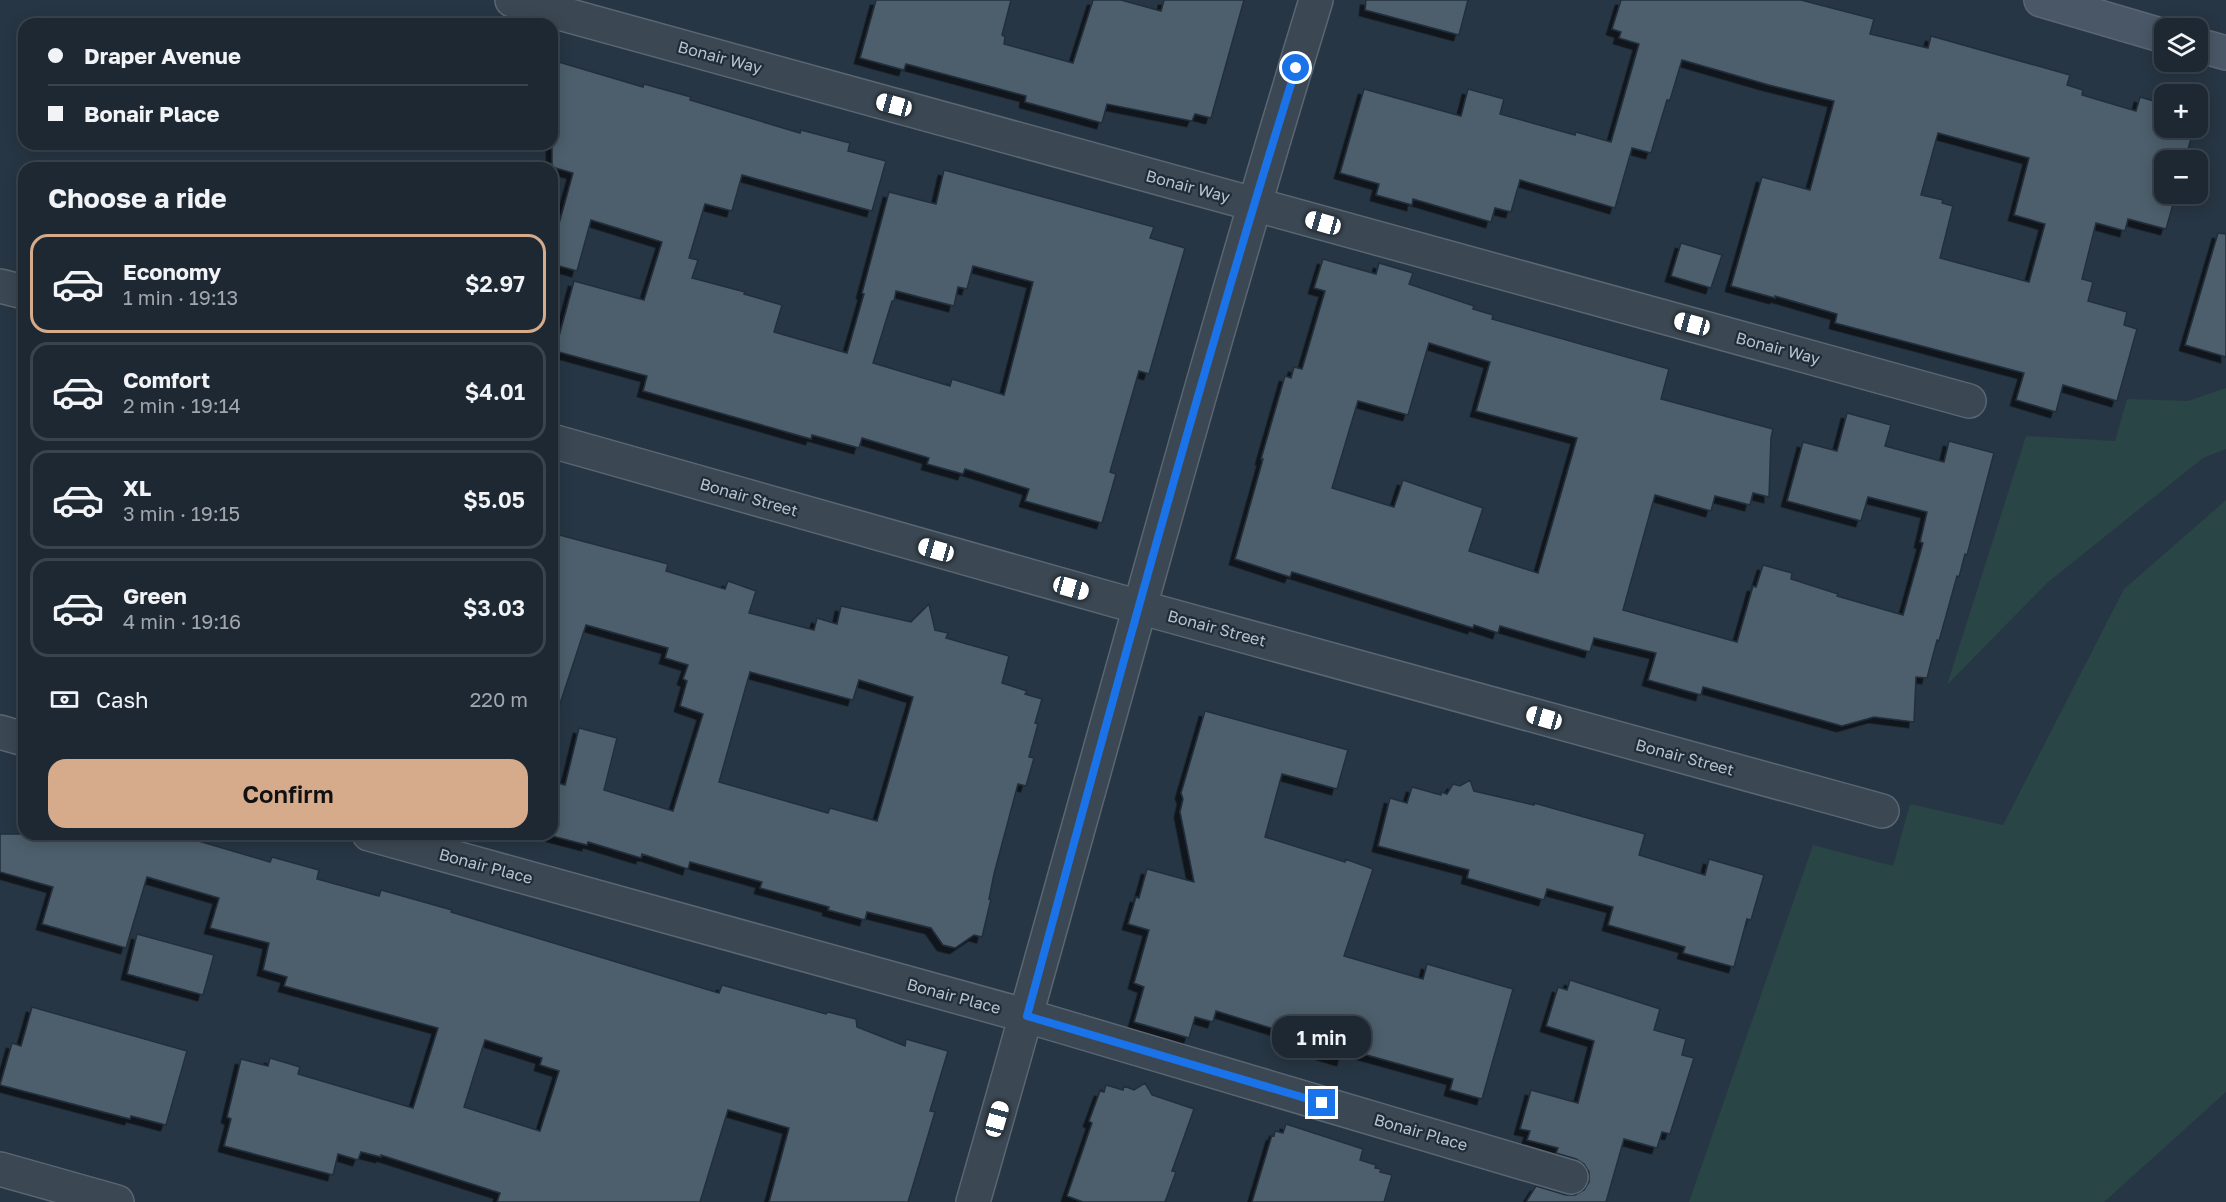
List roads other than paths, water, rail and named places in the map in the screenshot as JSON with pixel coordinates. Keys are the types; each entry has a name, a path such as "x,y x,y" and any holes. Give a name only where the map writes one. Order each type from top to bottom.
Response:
{"main road":[{"path":"2041,0 2154,33"},
{"path":"2208,48 2226,53"}],"street":[{"name":"Bonair Way","path":"512,0 1969,400"},
{"path":"973,1202 1254,204 1317,0"},
{"path":"0,286 18,290"},
{"name":"Bonair Street","path":"558,443 1139,607 1882,812"},
{"path":"0,732 18,736"},
{"name":"Bonair Place","path":"391,840 1027,1016 1571,1177"},
{"path":"0,1169 117,1202"}]}
